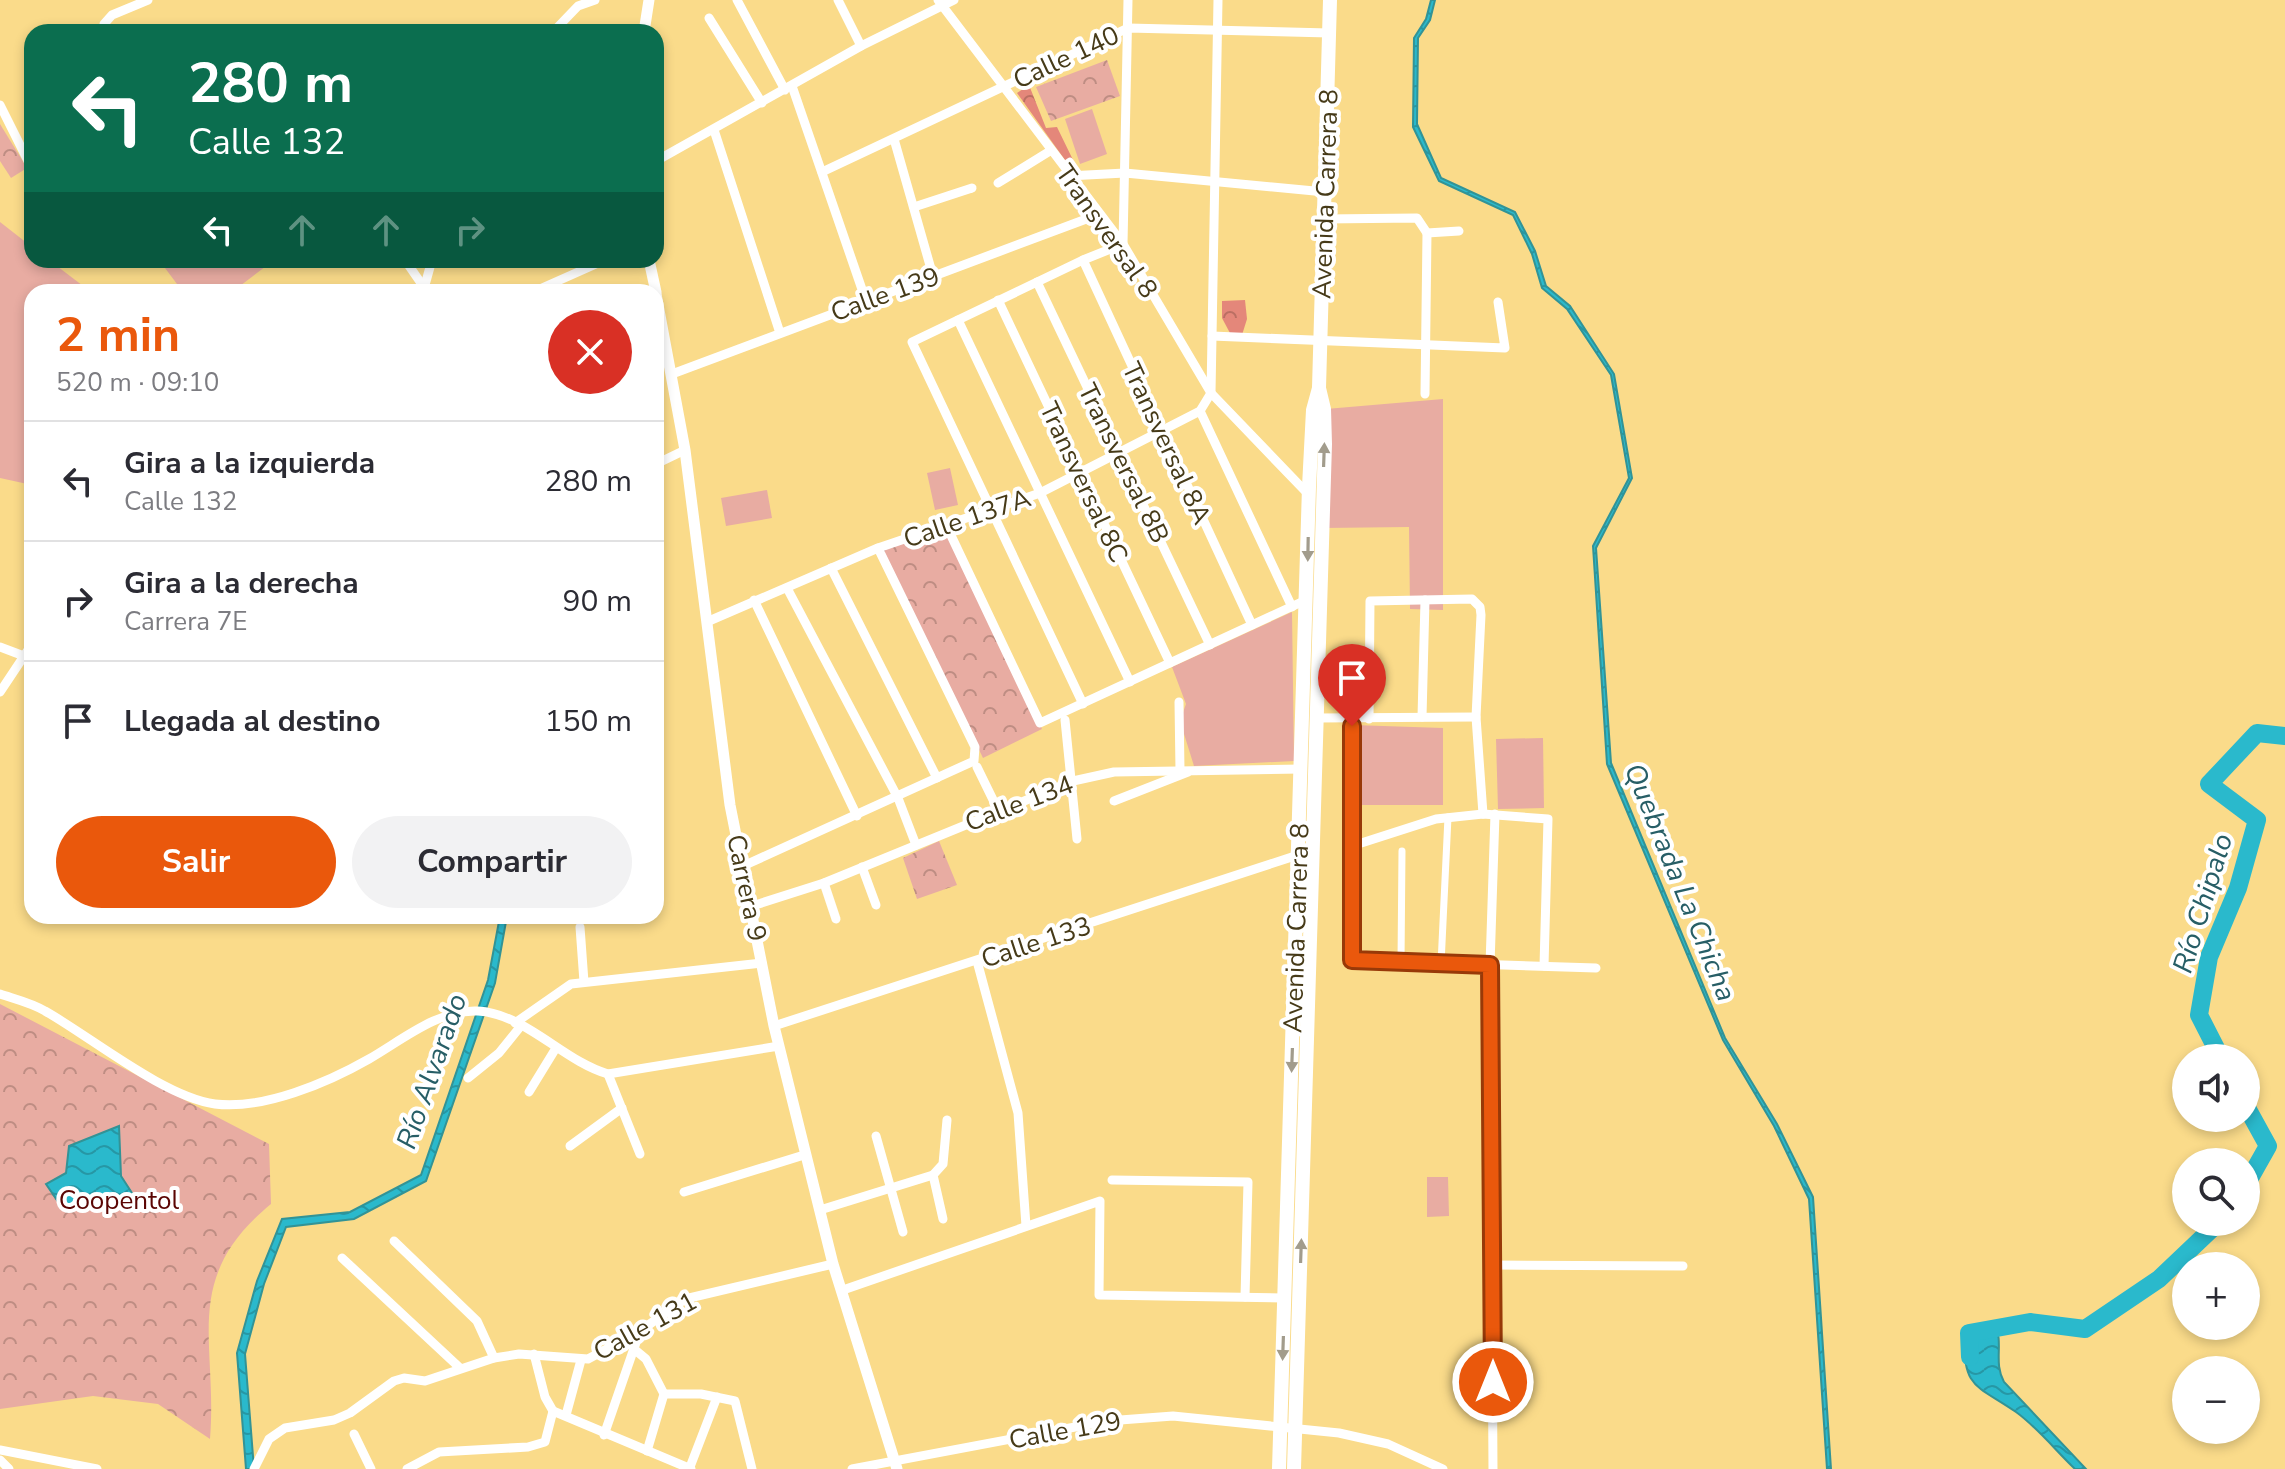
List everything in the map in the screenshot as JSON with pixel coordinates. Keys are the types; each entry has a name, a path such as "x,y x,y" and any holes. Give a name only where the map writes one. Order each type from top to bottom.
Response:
{"main road":[{"name":"Avenida Carrera 8","path":"1294,1469 1288,1430 1284,1298 1309,495 1313,410 1319,388 1330,0"},
{"name":"Avenida Carrera 8","path":"1279,1469 1288,1430 1318,718 1325,444 1324,409 1319,388"}],"street":[{"path":"107,24 112,15 148,0"},
{"path":"560,24 577,3 595,0"},
{"path":"645,24 649,0"},
{"path":"737,0 788,88 822,172 866,301"},
{"path":"838,0 861,46"},
{"path":"664,157 940,2 954,0"},
{"path":"1083,704 912,342 1123,244 1128,0"},
{"path":"1218,0 1211,393 1200,411 1292,607"},
{"name":"Transversal 8","path":"940,2 1097,215 1123,244 1211,393 1309,495"},
{"path":"709,18 762,103"},
{"name":"Calle 140","path":"822,172 1128,28 1218,27 1329,33"},
{"path":"0,105 24,151"},
{"path":"714,130 780,333"},
{"path":"894,139 933,276"},
{"path":"998,183 1050,151"},
{"path":"1068,176 1125,173 1325,192"},
{"path":"914,207 972,188"},
{"name":"Calle 139","path":"672,374 1097,215"},
{"path":"1324,219 1417,218 1427,233 1425,394"},
{"path":"1427,233 1459,231"},
{"name":"Transversal 8A","path":"1083,260 1252,625"},
{"path":"551,284 587,268"},
{"name":"Transversal 8B","path":"1037,282 1210,645"},
{"name":"Transversal 8C","path":"998,300 1170,663"},
{"path":"1212,336 1505,348 1498,302"},
{"path":"958,320 1130,682"},
{"name":"Carrera 9","path":"664,334 685,450 709,621 718,729 774,1026 833,1264 896,1464"},
{"name":"Calle 137A","path":"709,621 878,548 992,512 1040,493 1200,411"},
{"path":"664,460 685,450"},
{"path":"947,527 1040,723 1306,600"},
{"path":"743,866 974,761 975,747 878,548"},
{"path":"831,568 937,778"},
{"path":"787,588 898,798 916,845"},
{"path":"1369,719 1370,601 1472,599 1480,607 1481,615 1476,717 1483,814"},
{"path":"754,600 857,816"},
{"path":"1422,717 1425,600"},
{"path":"0,647 24,656 0,692"},
{"path":"1179,702 1180,770"},
{"path":"1318,718 1476,717"},
{"path":"1352,719 1352,960 1596,968"},
{"path":"1065,720 1077,839"},
{"path":"977,767 998,810"},
{"name":"Calle 134","path":"752,906 824,883 1073,781 1114,772 1301,769"},
{"path":"1114,801 1191,771"},
{"path":"1493,1469 1490,965 1495,814"},
{"path":"1352,846 1386,838 1407,826 1448,817 1495,814 1548,819 1544,966"},
{"path":"1441,964 1448,817"},
{"path":"1401,962 1402,851"},
{"name":"Calle 133","path":"774,1026 1298,855"},
{"path":"862,867 876,905"},
{"path":"824,883 836,919"},
{"path":"580,927 584,982"},
{"path":"977,961 1018,1113 1026,1226"},
{"path":"468,1078 499,1053 518,1025 571,984 762,963"},
{"path":"0,994 42,1009 140,1070 194,1099 211,1103 271,1102 365,1062 454,1012 481,1011 518,1025 588,1068 608,1074 779,1046"},
{"path":"529,1092 556,1048"},
{"path":"608,1074 640,1154"},
{"path":"570,1146 622,1108"},
{"path":"820,1210 933,1175 943,1164 947,1120"},
{"path":"876,1136 903,1232"},
{"path":"684,1192 804,1155"},
{"path":"933,1175 943,1219"},
{"path":"1112,1180 1248,1182 1245,1297"},
{"path":"843,1290 1100,1201 1098,1291 1103,1296 1284,1298"},
{"path":"394,1241 477,1321 494,1358"},
{"path":"342,1258 460,1368"},
{"name":"Calle 131","path":"254,1469 269,1439 285,1428 334,1420 350,1413 394,1381 413,1378 425,1381 494,1358 534,1354 581,1360 640,1331 697,1295 833,1264"},
{"path":"1493,1265 1683,1266"},
{"path":"604,1435 640,1331"},
{"path":"634,1349 646,1359 664,1394 647,1451"},
{"path":"534,1354 545,1397 553,1411 604,1435 691,1468 717,1397"},
{"path":"566,1415 581,1360"},
{"path":"664,1394 735,1401 752,1469"},
{"path":"407,1469 445,1452 528,1447 545,1442 553,1411"},
{"name":"Calle 129","path":"852,1469 896,1464 1139,1417 1173,1416 1339,1433 1388,1444 1443,1469"},
{"path":"354,1434 371,1469"},
{"path":"0,1450 97,1469"},
{"path":"0,1460 9,1469"}],"green space":[{"path":"1107,60 1120,96 1051,121 1036,87"},
{"path":"1029,85 1046,128 1057,127 1074,162 1070,167 1017,93"},
{"path":"1092,109 1107,154 1080,164 1065,119"},
{"path":"0,124 24,163 24,170 11,178 0,161"},
{"path":"0,222 24,241 24,268 60,268 80,284 24,284 24,483 0,478"},
{"path":"165,268 264,268 242,284 177,284"},
{"path":"1245,300 1247,319 1242,335 1231,335 1222,318 1222,301"},
{"path":"1443,399 1443,610 1410,609 1409,527 1323,528 1326,409"},
{"path":"950,468 958,505 935,510 927,473"},
{"path":"767,490 772,518 726,526 721,498"},
{"path":"928,534 949,536 1042,729 983,758 881,548"},
{"path":"1292,612 1294,761 1194,766 1180,721 1186,704 1172,667"},
{"path":"1353,725 1443,728 1443,805 1352,805"},
{"path":"1543,738 1544,808 1498,809 1496,739"},
{"path":"939,841 957,885 917,899 903,858"},
{"name":"Coopentol","path":"0,1004 269,1144 271,1204 243,1232 224,1258 214,1285 209,1312 210,1439 158,1404 93,1396 0,1409"},
{"path":"1427,1177 1448,1177 1449,1216 1427,1217"}],"water":[{"path":"1431,0 1435,0 1430,20 1418,38 1417,124 1441,178 1515,212 1535,251 1546,286 1570,306 1614,374 1632,478 1596,548 1611,763 1725,1038 1777,1124 1813,1197 1831,1469 1827,1469 1809,1199 1774,1126 1723,1040 1607,764 1593,546 1629,478 1611,375 1567,309 1542,288 1532,254 1513,215 1439,181 1413,127 1414,38 1426,19"},
{"path":"498,924 506,924 495,983 426,1181 354,1219 286,1227 264,1284 245,1354 254,1469 246,1469 237,1353 257,1281 282,1219 350,1212 421,1175 488,980"},
{"path":"119,1126 121,1176 132,1193 111,1209 59,1203 46,1184 66,1173 69,1146"},
{"path":"1995,1324 1999,1339 1999,1367 2004,1382 2086,1469 2075,1469 2016,1412 1975,1384 1966,1366 1964,1336"}],"waterway":[{"name":"Río Chipalo","path":"2214,1044 2199,1015 2209,957 2238,888 2257,820 2209,784 2257,733 2285,736"},
{"name":"Río Chipalo","path":"2260,1131 2268,1146 2260,1160"},
{"name":"Río Chipalo","path":"1970,1357 1969,1333 2030,1322 2085,1329 2159,1279 2204,1236"}],"route":[{"path":"1352,726 1352,960 1490,965 1493,1382"}],"water label":[{"name":"Quebrada La Chicha","path":"1681,882"},
{"name":"Río Alvarado","path":"431,1071"}]}
